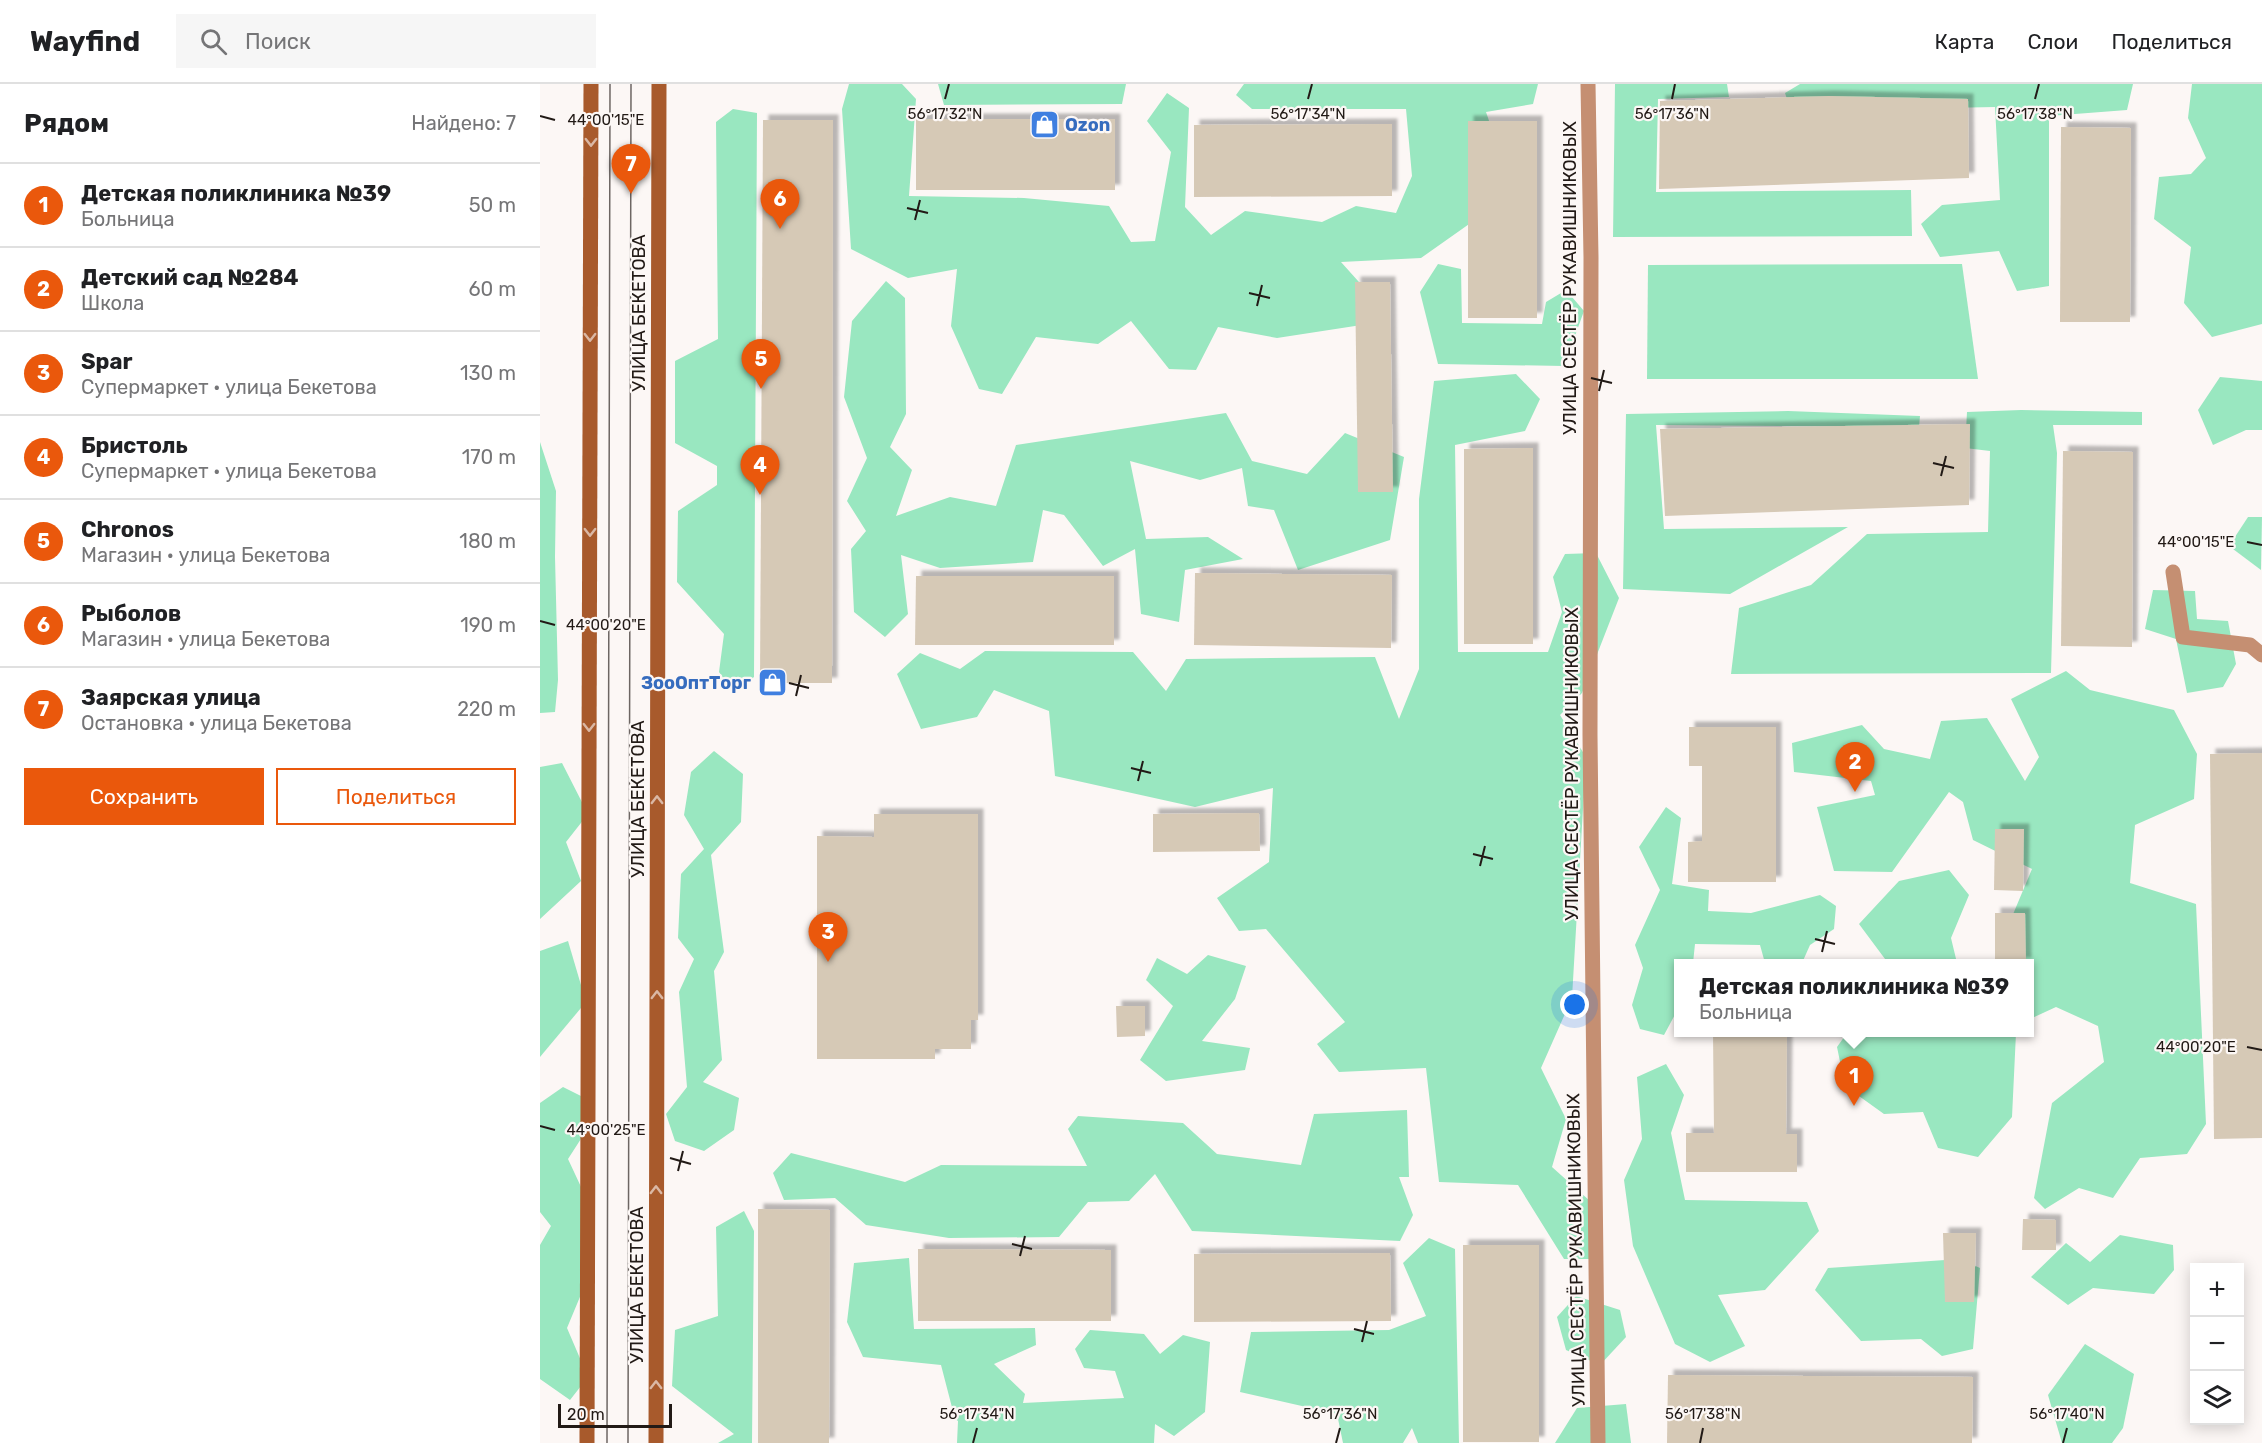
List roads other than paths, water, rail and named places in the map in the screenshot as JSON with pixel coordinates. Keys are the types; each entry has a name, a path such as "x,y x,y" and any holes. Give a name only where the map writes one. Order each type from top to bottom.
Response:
{"main road":[{"path":"587,1443 591,84"},
{"name":"УЛИЦА БЕКЕТОВА","path":"656,1443 659,84"}],"street":[{"name":"УЛИЦА СЕСТЁР РУКАВИШНИКОВЫХ","path":"1588,84 1591,257 1590,735 1598,1443"},
{"path":"2173,572 2183,637 2250,645 2262,655"}],"tram line":[{"path":"607,1443 610,84"},
{"path":"628,1443 631,84"}],"place":[{"name":"Ozon","path":"1044,125"},
{"name":"Заярская улица","path":"631,194"},
{"name":"Рыболов","path":"780,229"},
{"name":"Chronos","path":"761,389"},
{"name":"Бристоль","path":"760,495"},
{"name":"ЗооОптТорг","path":"772,683"},
{"name":"Детский сад №284","path":"1855,792"},
{"name":"Spar","path":"828,962"},
{"name":"Детская поликлиника №39","path":"1854,1106"}]}
